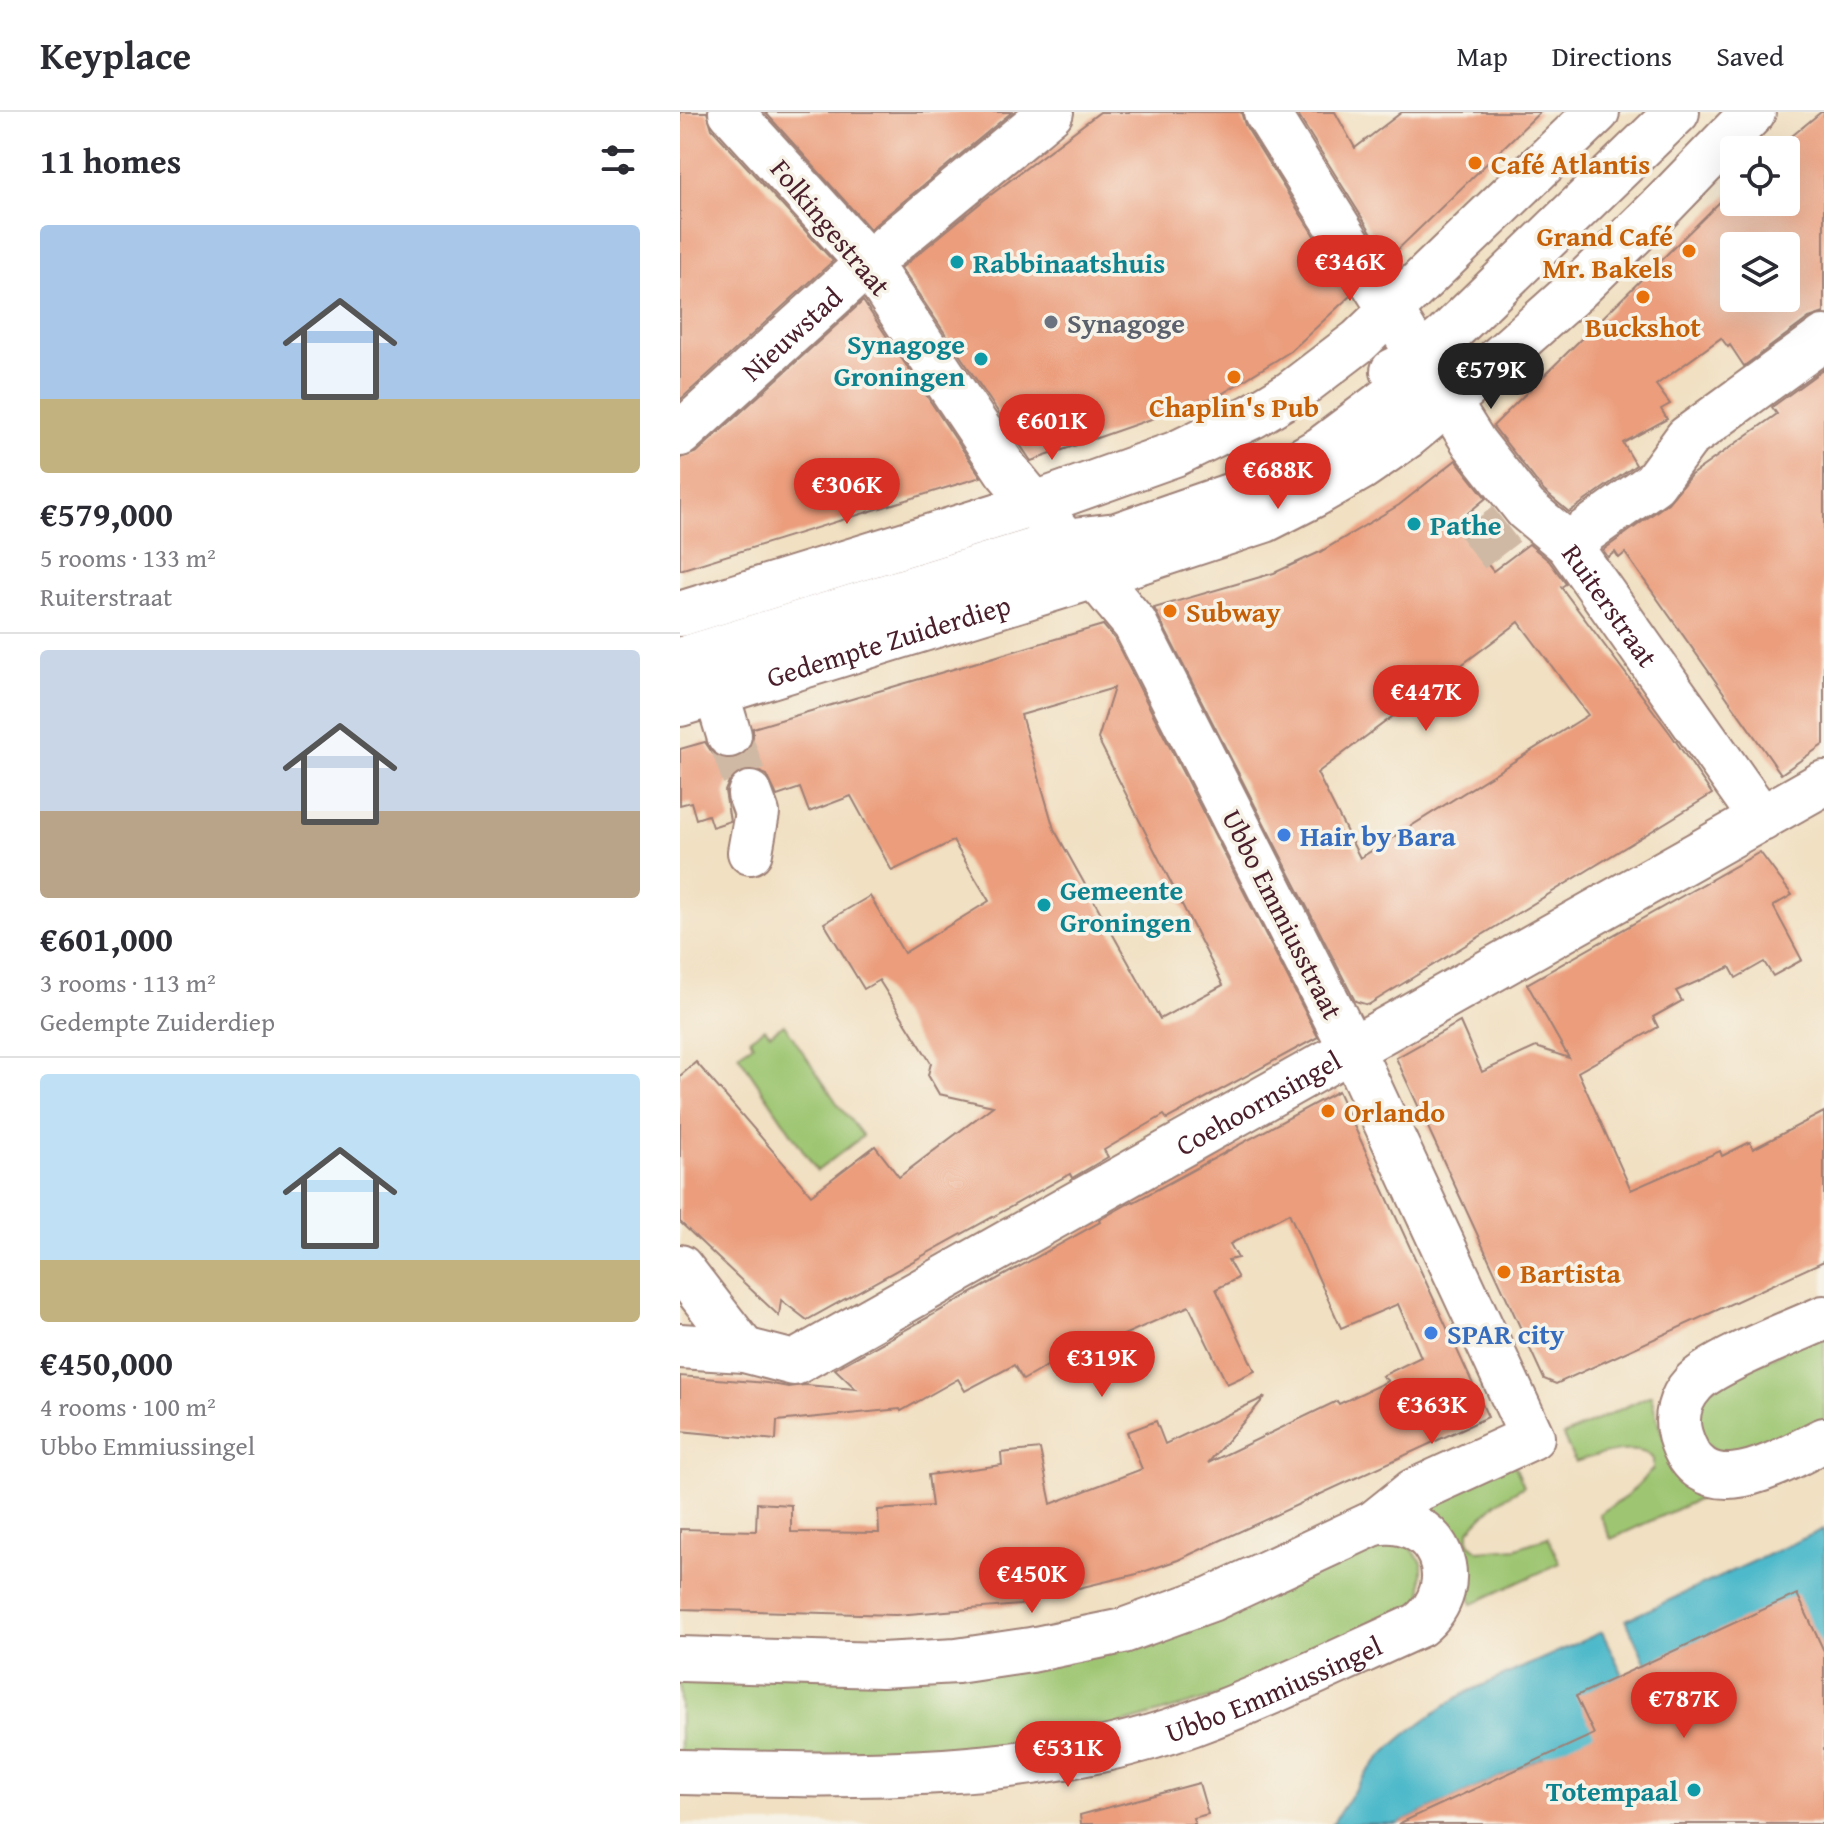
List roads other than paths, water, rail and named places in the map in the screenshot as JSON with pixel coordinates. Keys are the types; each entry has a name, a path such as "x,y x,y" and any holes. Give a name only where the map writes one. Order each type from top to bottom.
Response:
{"street":[{"name":"Folkingestraat","path":"731,112 868,263 1006,470 1035,504"},
{"name":"Nieuwstad","path":"680,434 868,263 1051,112"},
{"path":"1266,112 1448,402"},
{"path":"680,614 1035,504 1175,454 1253,416 1326,368 1390,311 1597,112"},
{"name":"Gedempte Zuiderdiep","path":"680,660 1065,541 1107,515 1229,470 1270,451 1311,428 1387,374 1420,358 1677,112"},
{"name":"Gedempte Zuiderdiep","path":"698,698 1095,576 1265,520 1361,468 1448,402 1576,290 1753,112"},
{"path":"1654,483 1687,438 1824,338"},
{"path":"1568,544 1654,483 1797,391"},
{"name":"Ruiterstraat","path":"1448,402 1519,514 1568,544 1762,819"},
{"path":"1035,504 1095,576"},
{"name":"Ubbo Emmiusstraat","path":"1095,576 1135,624 1352,1050 1532,1437"},
{"path":"698,698 729,735"},
{"name":"Coehoornsingel","path":"680,1346 744,1350 794,1363 1824,783"},
{"path":"750,794 757,813 750,852"},
{"path":"680,1267 744,1350"},
{"path":"1824,1318 1704,1373 1685,1394 1678,1420 1679,1432 1690,1457 1711,1473 1724,1477 1752,1474 1824,1440"},
{"name":"Ubbo Emmiussingel","path":"680,1659 881,1665 957,1661 1123,1631 1211,1599 1374,1523 1414,1491 1532,1437"},
{"name":"Ubbo Emmiussingel","path":"680,1772 841,1774 936,1771 1022,1763 1094,1750 1189,1725 1419,1625 1428,1618 1441,1597 1444,1583 1443,1567 1432,1542 1412,1525 1400,1521 1374,1523"}],"water":[{"path":"1824,1529 1824,1651 1646,1664 1626,1620"},
{"path":"1602,1632 1623,1675 1608,1762 1575,1824 1543,1757 1398,1824 1332,1824 1376,1762 1402,1737 1432,1715 1463,1694"}],"tunnel":[{"path":"1471,551 1513,519"},
{"path":"729,735 750,794"}],"place":[{"name":"Café Atlantis","path":"1475,163"},
{"name":"Grand Café Mr. Bakels","path":"1689,251"},
{"name":"Rabbinaatshuis","path":"957,262"},
{"name":"Buckshot","path":"1643,297"},
{"name":"Synagoge","path":"1051,322"},
{"name":"Synagoge Groningen","path":"981,359"},
{"name":"Chaplin's Pub","path":"1234,377"},
{"name":"Pathe","path":"1414,524"},
{"name":"Subway","path":"1170,611"},
{"name":"Hair by Bara","path":"1284,835"},
{"name":"Gemeente Groningen","path":"1044,905"},
{"name":"Orlando","path":"1328,1111"},
{"name":"Bartista","path":"1504,1272"},
{"name":"SPAR city","path":"1431,1333"},
{"name":"Totempaal","path":"1694,1790"}]}
